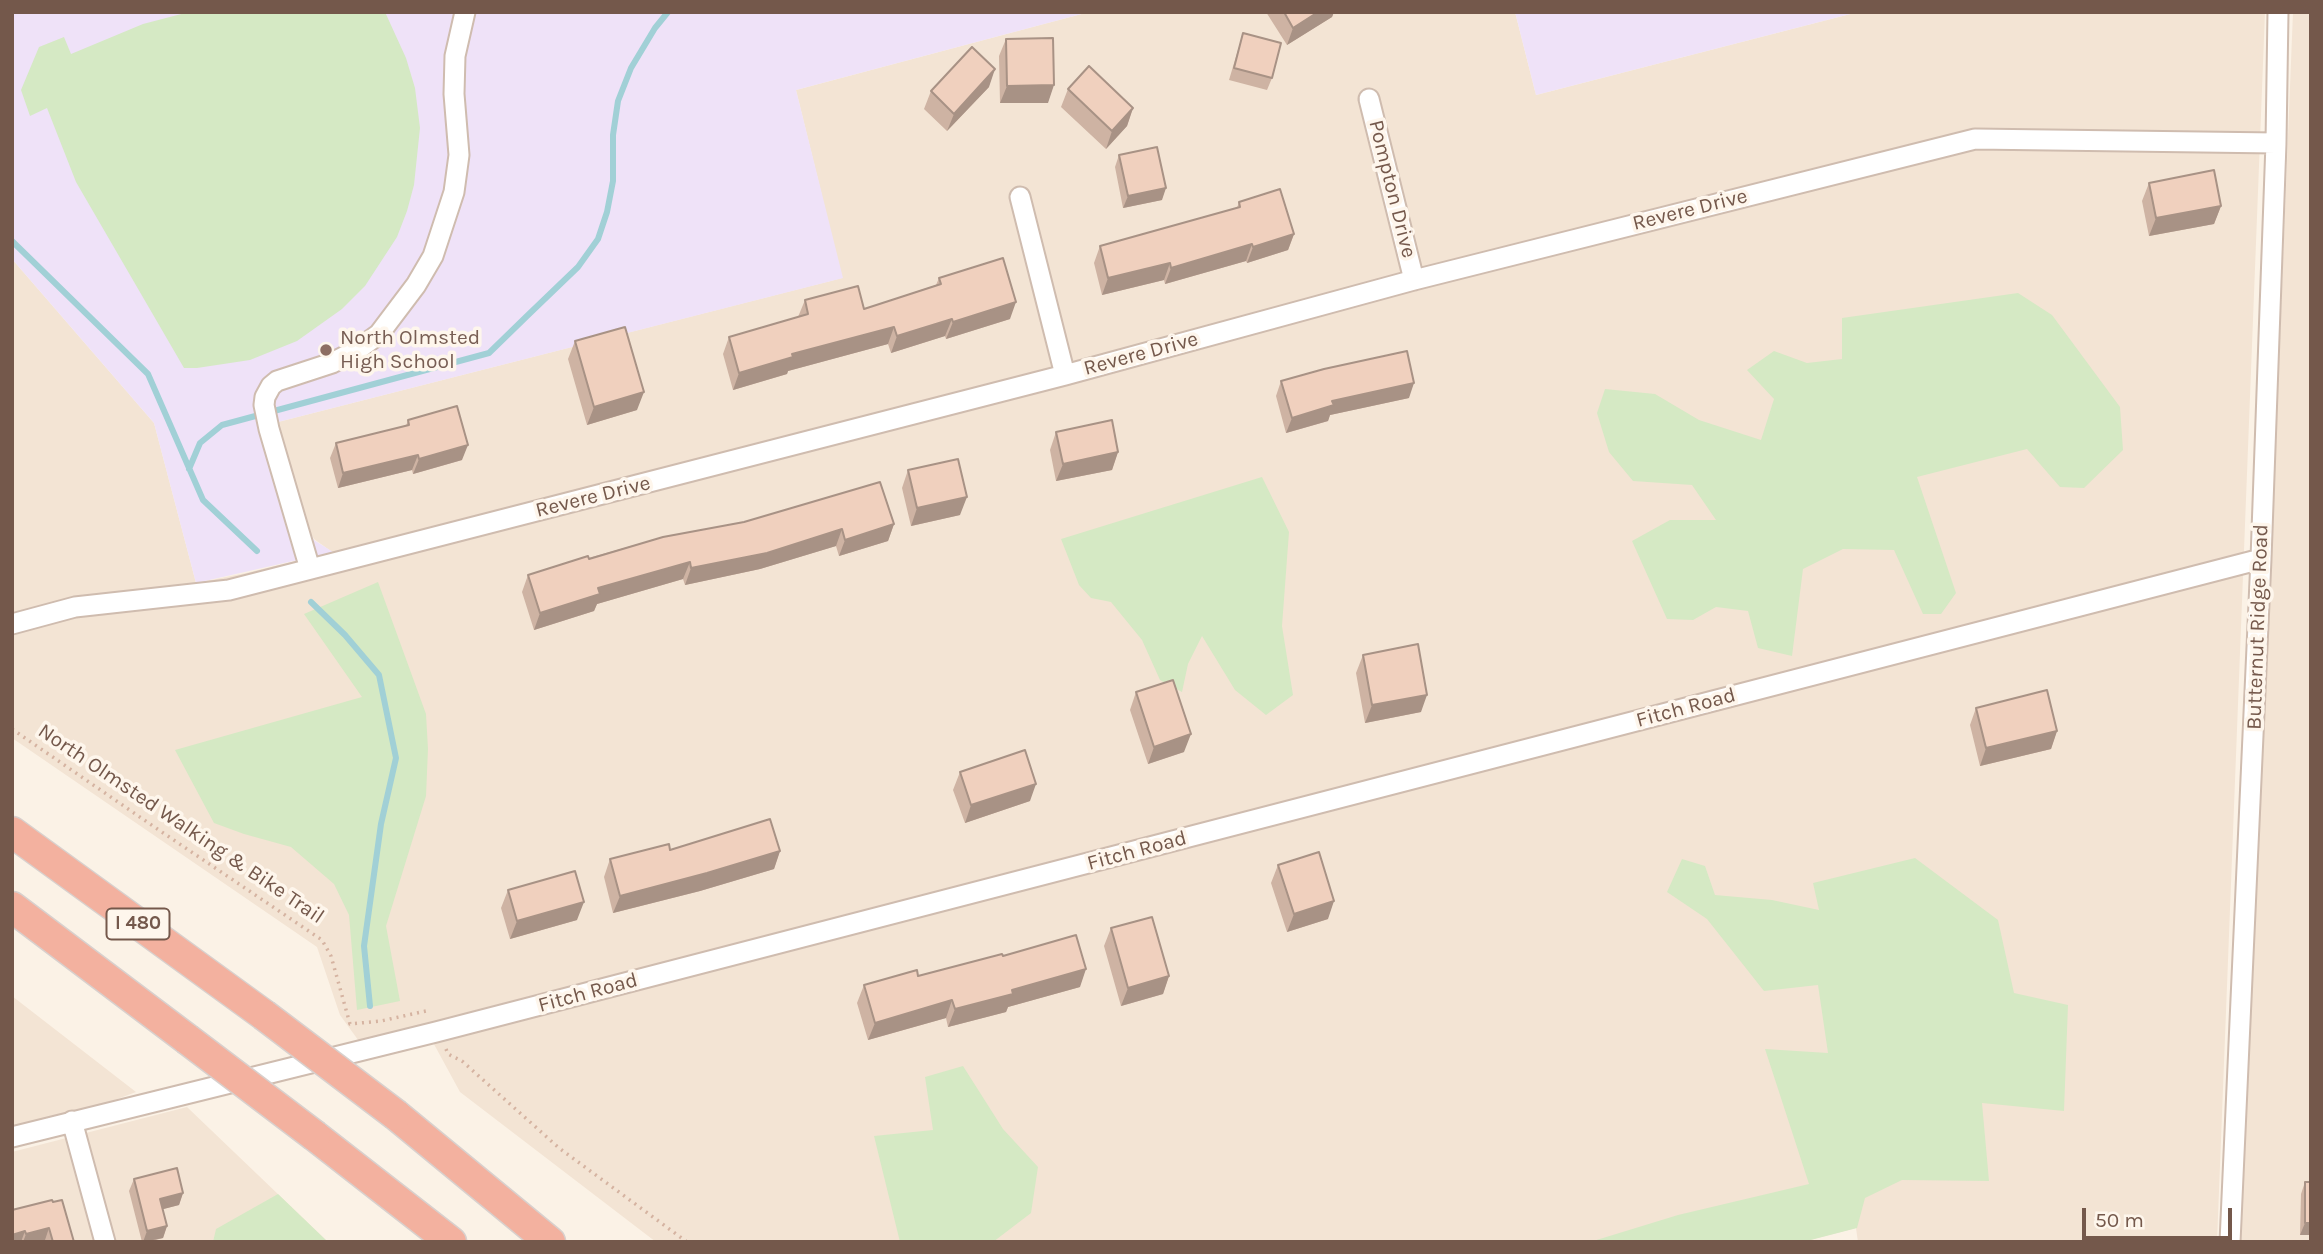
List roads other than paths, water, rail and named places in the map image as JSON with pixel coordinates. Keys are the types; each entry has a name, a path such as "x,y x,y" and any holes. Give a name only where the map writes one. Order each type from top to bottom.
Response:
{"highway":[{"name":"I 480","path":"12,832 396,1115 550,1242"},
{"name":"I 480","path":"12,907 316,1136 451,1242"}],"street":[{"path":"310,569 266,413 267,391 277,381 332,363 379,334 416,285 433,256 454,192 458,155 454,94 455,56 465,12"},
{"name":"Butternut Ridge Road","path":"2230,1242 2261,559 2278,12"},
{"name":"Pompton Drive","path":"1370,99 1415,280"},
{"name":"Revere Drive","path":"12,624 75,607 229,590 1065,375 1415,280 1975,139 2276,143"},
{"path":"1020,197 1065,375"},
{"name":"Fitch Road","path":"12,1137 450,1029 2261,559"},
{"path":"72,1121 105,1242"}],"waterway":[{"path":"189,469 200,443 222,425 489,353 578,267 598,239 613,181 613,135 618,101 631,68 668,12"},
{"path":"12,241 148,374 203,500 257,551"},
{"path":"311,602 345,635 379,675 396,758 381,824 364,946 370,1006"}],"place":[{"name":"North Olmsted High School","path":"326,350"}]}
